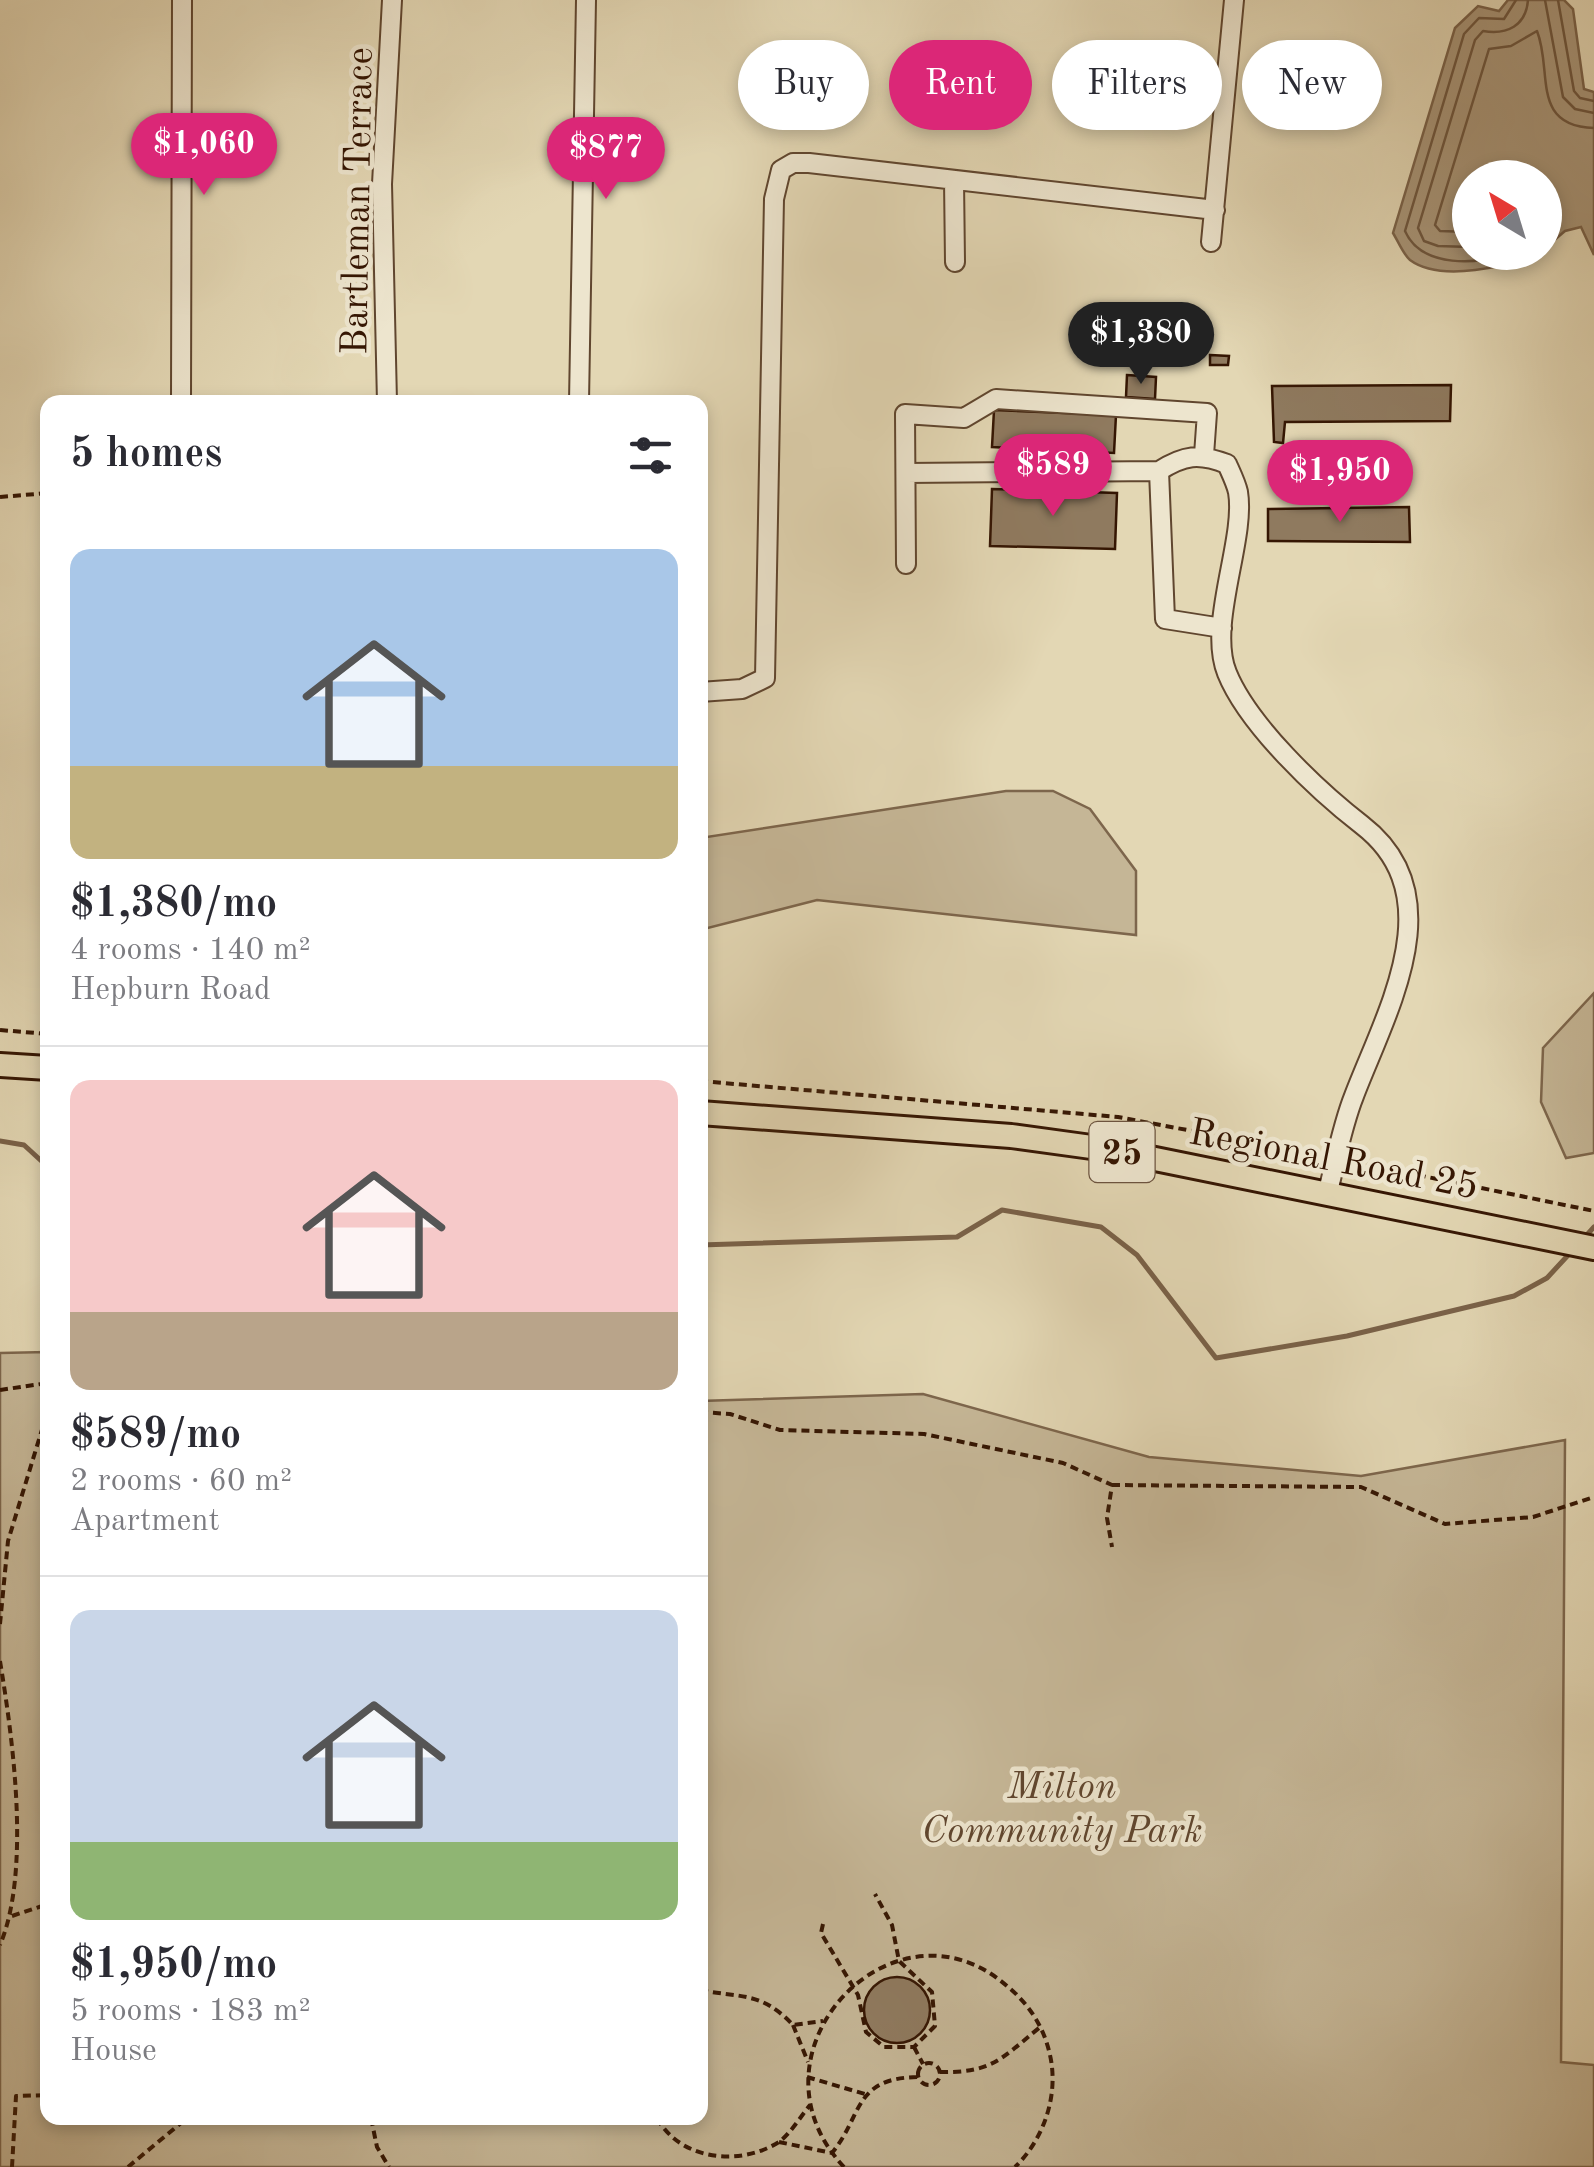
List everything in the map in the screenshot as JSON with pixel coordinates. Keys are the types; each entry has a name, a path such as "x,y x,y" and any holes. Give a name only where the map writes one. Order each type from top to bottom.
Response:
{"main road":[{"path":"0,1064 40,1067"},
{"name":"Regional Road 25","path":"708,1115 1012,1136 1106,1149 1594,1248"}],"street":[{"path":"181,395 182,0"},
{"name":"Bartleman Terrace","path":"387,395 382,184 392,0"},
{"path":"579,395 586,0"},
{"path":"1211,242 1234,0"},
{"path":"708,691 742,689 764,678 776,182 781,170 793,163 809,162 1215,210"},
{"path":"954,180 955,262"},
{"path":"906,564 905,414 964,418 996,398 1207,414 1204,455"},
{"path":"906,473 1158,471 1180,458 1204,455 1227,464 1238,494 1222,628 1226,671 1292,760 1380,839 1402,871 1408,902 1405,967 1353,1099 1328,1191"},
{"path":"1158,471 1165,619 1222,628"}],"path":[{"path":"0,497 40,494"},
{"path":"0,1030 40,1033"},
{"path":"708,1083 1118,1117 1594,1211"},
{"path":"0,1390 40,1384"},
{"path":"708,1413 730,1414 780,1430 924,1434 1063,1464 1112,1485 1361,1487 1445,1524 1532,1517 1594,1497"},
{"path":"0,1624 8,1541 40,1436"},
{"path":"1112,1485 1108,1518 1112,1547"},
{"path":"0,1661 16,1760 12,1916 0,1945"},
{"path":"823,1924 821,1933 852,1985 860,2020 875,2042 890,2049 914,2047 935,2026 932,1992 899,1961 892,1925 875,1894"},
{"path":"12,1916 40,1907"},
{"path":"844,2167 832,2153 810,2105 809,2063 822,2021 852,1985 899,1961 932,1957 982,1969 1022,1999 1041,2027 1052,2063 1051,2098 1040,2133 1020,2166"},
{"path":"708,1992 734,1992 763,2000 792,2025 809,2063"},
{"path":"792,2025 822,2021"},
{"path":"940,2072 981,2071 1009,2057 1041,2027"},
{"path":"914,2047 924,2064"},
{"path":"924,2064 933,2064 940,2072"},
{"path":"918,2077 924,2064"},
{"path":"832,2153 865,2094 893,2080 918,2077 931,2086 940,2072"},
{"path":"808,2077 865,2094"},
{"path":"12,2167 16,2096 40,2095"},
{"path":"662,2125 677,2144 702,2158 745,2156 779,2142 810,2105"},
{"path":"128,2167 178,2125"},
{"path":"372,2125 377,2147 389,2167"},
{"path":"779,2142 832,2153"}],"green space":[{"path":"1006,791 1053,791 1090,809 1136,871 1136,935 817,900 708,928 708,837"},
{"path":"1594,993 1594,1153 1566,1158 1541,1102 1543,1048"},
{"name":"Milton Community Park","path":"40,1352 40,2125 708,2125 708,1401 923,1394 1149,1457 1361,1476 1565,1440 1561,2062 1594,2065 1594,2167 0,2167 0,1353"}],"water":[{"path":"1508,0 1564,0 1573,9 1584,89 1594,92 1594,255 1581,227 1562,234 1562,160 1452,160 1452,270 1475,270 1457,271 1439,270 1423,267 1407,257 1393,233 1455,28 1478,6 1499,11"}],"building":[{"path":"1210,355 1229,356 1228,365 1210,365"},
{"path":"1127,375 1156,377 1155,399 1126,397"},
{"path":"1451,385 1450,421 1285,422 1283,443 1274,442 1272,386"},
{"path":"994,410 1116,415 1114,453 992,447"},
{"path":"992,489 1117,493 1115,549 990,546"},
{"path":"1409,507 1410,542 1268,541 1268,509"},
{"path":"897,1977 921,1986 930,2010 921,2034 897,2043 873,2034 864,2010 873,1986"}],"waterway":[{"path":"0,1141 24,1145 40,1160"},
{"path":"708,1245 957,1237 1002,1210 1101,1227 1137,1255 1216,1358 1347,1336 1514,1296 1547,1278 1571,1252"},
{"path":"1585,1237 1594,1227"}]}
